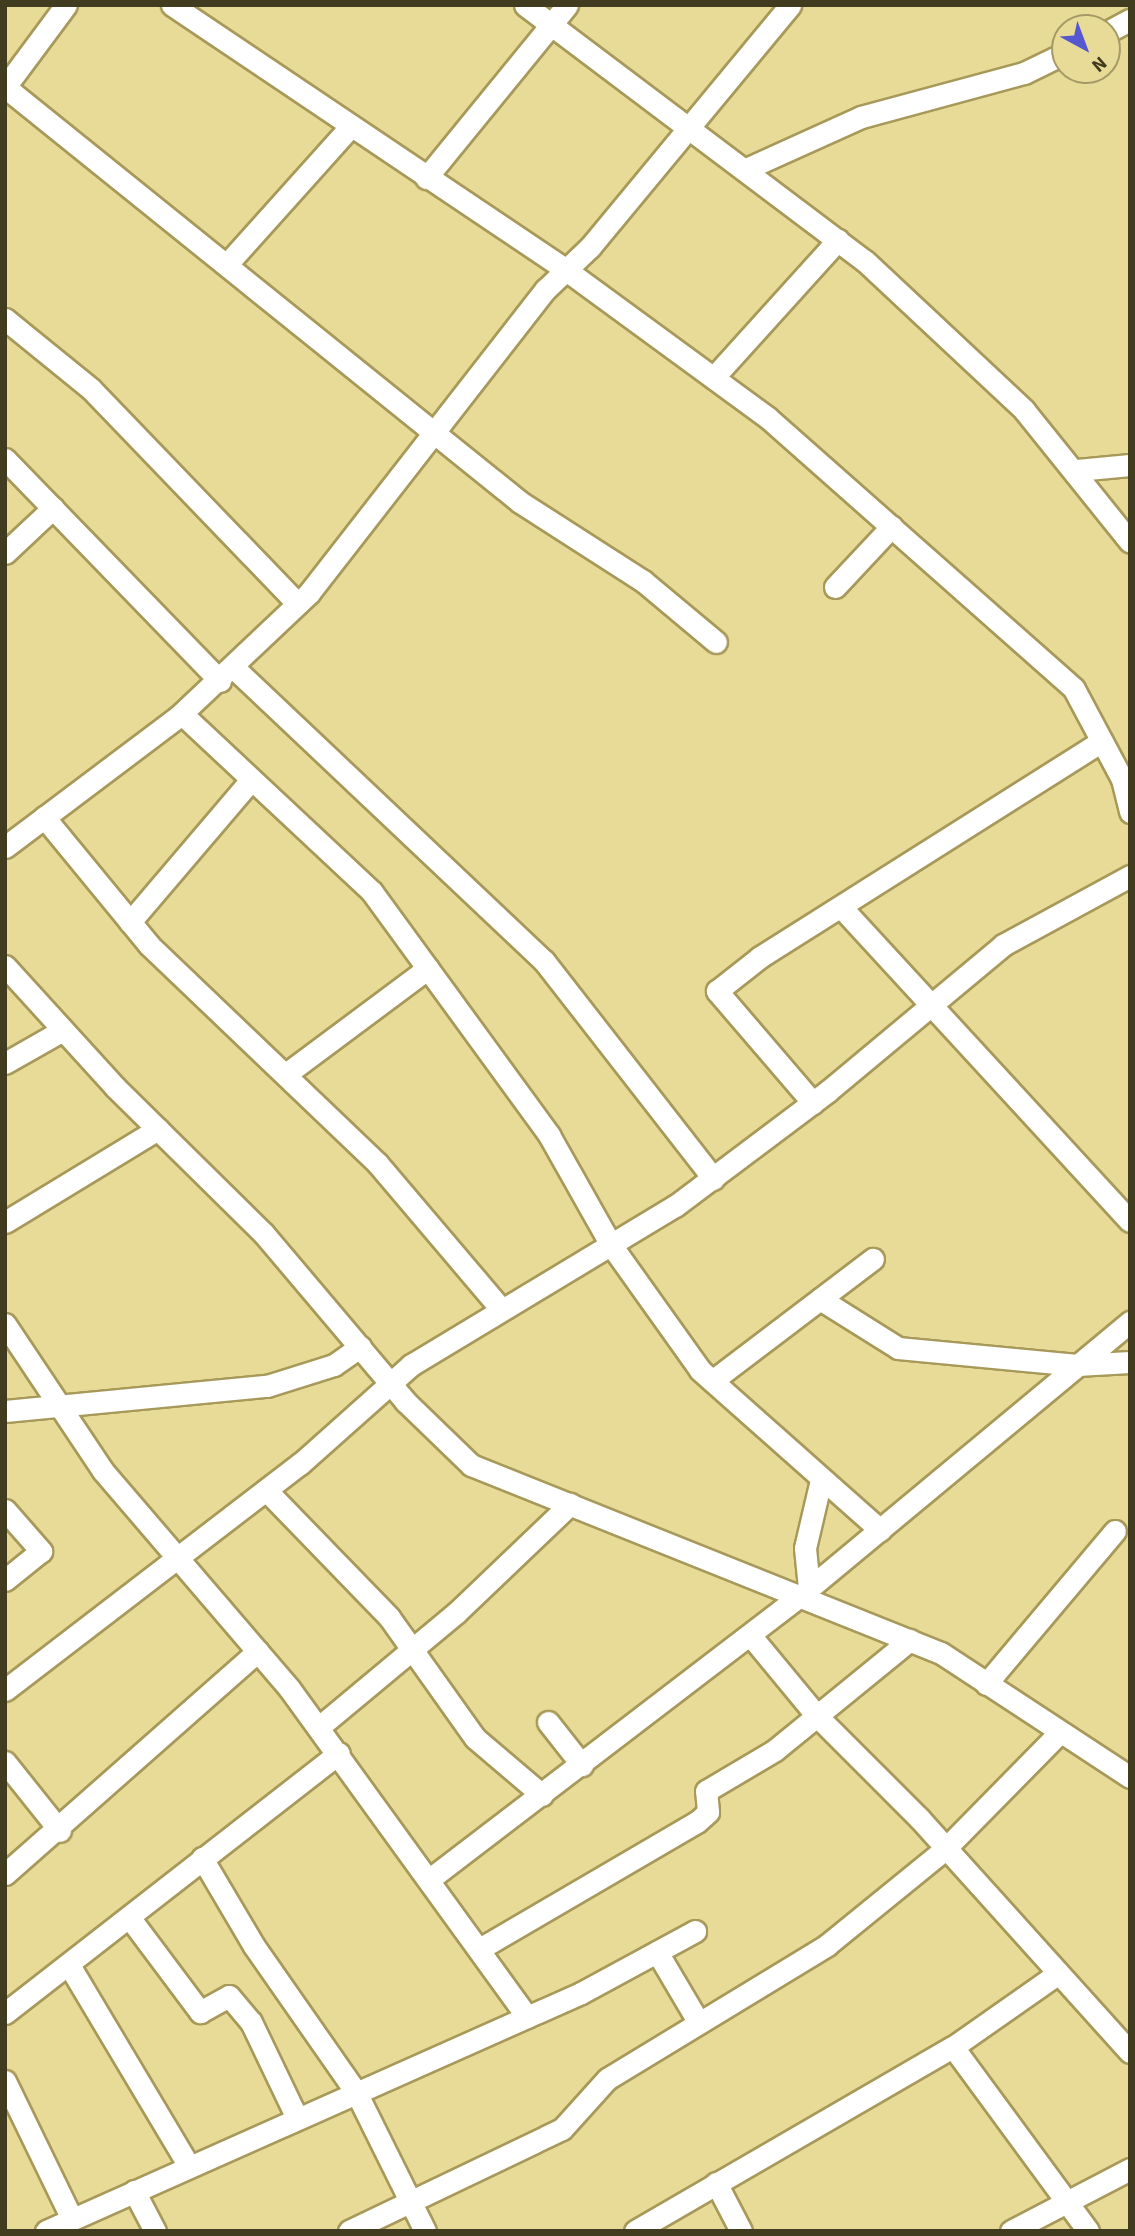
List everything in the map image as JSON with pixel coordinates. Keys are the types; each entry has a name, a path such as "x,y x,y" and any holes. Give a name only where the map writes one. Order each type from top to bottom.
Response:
{"street":[{"path":"66,5 5,87 228,263 520,502 643,581 716,642"},
{"path":"172,5 349,128 566,270 714,377 892,526 1049,662 1074,689 1102,741 1130,812"},
{"path":"525,5 550,27 746,169 838,240 1005,392 1077,470 1130,542"},
{"path":"426,178 567,5"},
{"path":"5,847 182,714 227,675 298,604 433,432 566,270 790,5"},
{"path":"746,169 860,117 1024,73 1051,60"},
{"path":"228,263 349,128"},
{"path":"714,377 838,240"},
{"path":"5,319 90,389 298,604"},
{"path":"5,459 227,675 544,961 714,1180"},
{"path":"1077,470 1130,465"},
{"path":"5,553 53,508"},
{"path":"835,587 892,526"},
{"path":"182,714 250,781 340,856 428,968 549,1135 611,1245 712,1381 880,1530"},
{"path":"813,1103 717,991 1102,741"},
{"path":"130,922 250,781"},
{"path":"44,817 130,922 378,1164 501,1309"},
{"path":"5,1690 175,1554 267,1490 390,1383 501,1309 611,1245 714,1180 813,1103 1003,944 1130,876"},
{"path":"842,908 1130,1221"},
{"path":"5,966 61,1031 264,1234 390,1383 471,1465 805,1592 910,1640 986,1684 1130,1777"},
{"path":"286,1074 428,968"},
{"path":"5,1063 61,1031"},
{"path":"5,1222 158,1129"},
{"path":"712,1381 873,1259"},
{"path":"820,1299 898,1348 1077,1365 1130,1362"},
{"path":"431,1878 805,1592 1130,1322"},
{"path":"5,1324 57,1408 319,1727 431,1878 527,2017"},
{"path":"5,1411 267,1386 334,1365 360,1347"},
{"path":"805,1592 805,1548 821,1480"},
{"path":"267,1490 357,1579 475,1738 542,1795"},
{"path":"319,1727 413,1651 570,1504"},
{"path":"5,1510 41,1551 5,1580"},
{"path":"986,1684 1115,1531"},
{"path":"750,1635 817,1716 1130,2052"},
{"path":"481,1948 697,1822 708,1812 706,1791 817,1716 910,1640"},
{"path":"5,1874 60,1831 258,1651"},
{"path":"548,1722 582,1765"},
{"path":"349,2231 562,2129 607,2079 827,1945 944,1850 1059,1733"},
{"path":"5,2013 339,1753"},
{"path":"5,1762 60,1831"},
{"path":"202,1857 254,1945 356,2092 425,2231"},
{"path":"130,1917 200,2012 229,1996 251,2022 298,2118"},
{"path":"46,2231 527,2017 695,1931"},
{"path":"657,1952 699,2024"},
{"path":"69,1965 189,2166"},
{"path":"635,2231 953,2047 1056,1975"},
{"path":"953,2047 1088,2231"},
{"path":"5,2081 72,2219"},
{"path":"1011,2231 1130,2169"},
{"path":"716,2183 741,2231"},
{"path":"134,2191 155,2231"}]}
